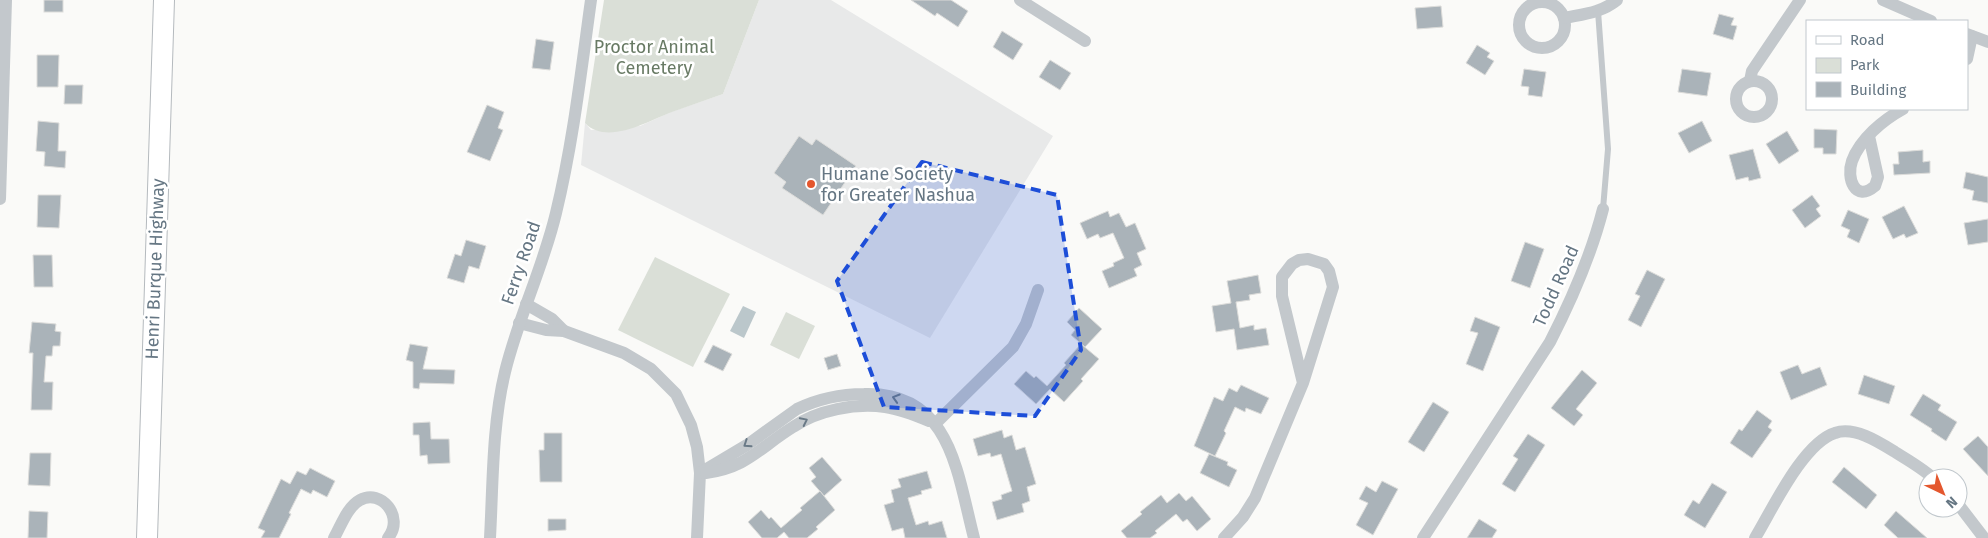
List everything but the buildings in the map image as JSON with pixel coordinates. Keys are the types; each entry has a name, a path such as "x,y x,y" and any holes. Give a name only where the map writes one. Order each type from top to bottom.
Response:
{"main road":[{"name":"Henri Burque Highway","path":"147,538 164,0"}],"street":[{"path":"0,199 6,0"},
{"name":"Ferry Road","path":"490,538 494,456 500,398 519,323 556,215 570,146 591,0"},
{"path":"1020,0 1085,41"},
{"path":"1564,18 1598,12 1608,8 1617,0"},
{"path":"1750,81 1752,71 1785,25 1800,0"},
{"path":"1883,0 1929,20"},
{"path":"1968,50 1970,35 1988,42"},
{"path":"1869,136 1891,115 1901,110"},
{"name":"Todd Road","path":"1423,538 1550,342 1567,310 1587,262 1603,209"},
{"path":"1224,538 1243,517 1255,498 1303,383 1333,287 1329,271 1324,264 1308,258 1292,264 1282,277 1281,286 1303,383"},
{"path":"936,423 1013,347 1026,324 1038,290"},
{"path":"526,304 552,318 564,331"},
{"path":"519,323 546,330 564,331 631,356 651,369 676,394 691,425 697,447 700,473 697,538"},
{"path":"700,473 747,445 797,409 823,399 848,394 886,395 912,403 936,423 950,449 974,538"},
{"path":"1755,538 1807,454 1820,441 1835,432 1852,432 1869,437 1918,468"},
{"path":"334,538 355,504 367,498 374,498 382,501 392,513 395,521 394,529 388,538"},
{"path":"1968,517 1984,538"}],"lane":[{"name":"Todd Road","path":"1598,12 1608,149 1603,209"}],"highlighted area":[{"path":"922,162 1057,195 1081,350 1035,416 884,407 837,281"}],"shaded area":[{"path":"759,0 831,0 1053,136 930,338 581,165 585,123 591,130 640,126 671,112 723,94"},
{"path":"743,306 756,312 744,338 730,331"}],"green space":[{"name":"Proctor Animal Cemetery","path":"604,0 759,0 723,94 628,130 604,132 594,130 585,123"},
{"path":"655,257 730,294 693,367 618,330"},
{"path":"786,312 815,326 799,359 770,345"}],"place":[{"name":"Humane Society for Greater Nashua","path":"811,184"}]}
